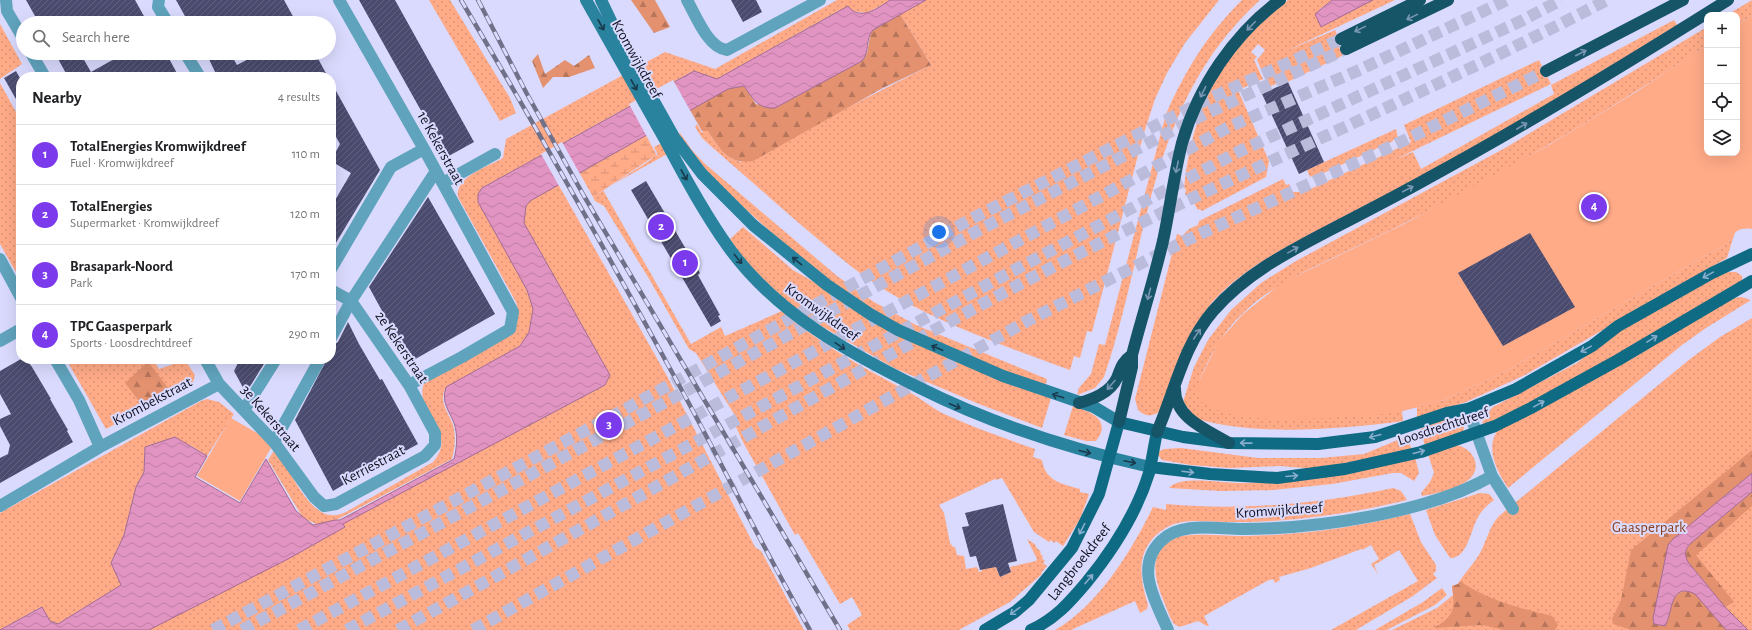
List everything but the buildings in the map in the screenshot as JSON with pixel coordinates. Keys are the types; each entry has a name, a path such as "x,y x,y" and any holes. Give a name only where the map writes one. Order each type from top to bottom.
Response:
{"highway":[{"path":"1119,422 1132,367 1132,355 1162,246 1179,156 1186,130 1202,94 1223,59 1249,28 1280,0"},
{"path":"1420,0 1344,44 1448,0"},
{"path":"1546,71 1683,0"},
{"path":"1157,432 1193,339 1212,312 1244,280 1294,249 1406,191 1509,133 1728,0"},
{"path":"1078,402 1101,395 1108,390 1116,380 1121,364 1132,355"},
{"path":"1175,385 1177,404 1182,410 1194,422 1229,443"}],"main road":[{"name":"Kromwijkdreef","path":"586,0 619,48 669,139 700,203 729,248 757,281 789,311 865,361 943,400 1000,425 1061,445 1109,458"},
{"name":"Kromwijkdreef","path":"601,0 619,48"},
{"name":"Kromwijkdreef","path":"669,139 753,225 827,285 856,305 898,330 930,345 1003,376 1094,407 1119,422"},
{"name":"Loosdrechtdreef","path":"1119,422 1157,432 1229,443 1304,445 1375,437 1447,413 1468,409 1516,389 1592,346 1618,326 1692,284 1752,254"},
{"name":"Loosdrechtdreef","path":"1109,458 1150,467 1210,474 1276,478 1345,469 1390,460 1427,450 1495,426 1545,401 1752,281"},
{"name":"Langbroekdreef","path":"985,630 1015,612 1041,588 1072,548 1099,494 1119,422"},
{"name":"Langbroekdreef","path":"1031,630 1052,619 1064,609 1104,561 1134,512 1150,467 1157,432"}],"street":[{"path":"6,0 8,11 16,25"},
{"path":"159,0 158,7 164,16"},
{"name":"1e Kekerstraat","path":"340,0 514,312 510,329 462,357 409,385"},
{"path":"687,0 712,44 727,50 820,0"},
{"path":"36,60 42,72"},
{"path":"189,60 197,72"},
{"path":"336,261 391,167 424,149"},
{"path":"442,183 495,154"},
{"path":"336,329 351,301 436,171"},
{"path":"0,259 16,289"},
{"name":"2e Kekerstraat","path":"336,293 351,301 409,385 435,433"},
{"path":"0,341 16,333"},
{"name":"Krombekstraat","path":"58,364 79,400 100,447"},
{"name":"3e Kekerstraat","path":"208,364 219,384 274,442 314,498"},
{"path":"244,410 273,364"},
{"path":"274,442 317,364"},
{"name":"Krombekstraat","path":"0,506 100,447 219,384"},
{"path":"1468,409 1492,476 1513,509"},
{"name":"Kerriestraat","path":"314,498 324,506 336,504 425,456 435,445 435,433"},
{"name":"Kromwijkdreef","path":"1168,630 1153,595 1148,573 1149,563 1154,550 1161,540 1172,533 1189,528 1277,528 1364,517 1400,509 1466,490 1492,476"}],"green space":[{"path":"429,0 450,0 510,98 516,113 500,121"},
{"path":"631,0 655,0 670,27 654,33"},
{"path":"837,0 891,0 867,13 840,10 717,79 693,71 482,188 527,290 533,309 529,332 520,346 446,387 443,402 455,433 452,459 323,527 303,518 268,460 276,447 306,498 314,506 322,513 331,515 346,512 433,462 440,451 441,441 439,431 429,413 422,394 424,383 504,338 518,310 516,302 458,197 458,190 462,183 474,173 503,158 506,139 665,52 715,69"},
{"path":"926,0 1219,0 1185,43 1167,73 1155,99 1143,136 1092,332 1087,331 1080,358 1074,356 1070,370 960,328 917,308 871,281 800,224 702,138 695,127 697,124 702,133 704,130 708,131 725,154 741,162 931,65 900,14"},
{"path":"1242,0 1260,0 1223,40 1194,83 1173,129 1157,176 1119,326 1104,377 1095,388 1077,395 1079,388 1091,374 1099,344 1105,345 1166,114 1181,82 1198,53 1218,26"},
{"path":"1288,0 1332,0 1320,9 1321,27 1373,0 1395,0 1284,52 1335,30 1346,54 1285,83 1283,81 1269,87 1257,60 1265,50 1258,44 1251,52 1257,57 1254,60 1263,79 1238,90 1269,161 1266,177 1202,211 1200,209 1198,210 1189,195 1185,195 1186,189 1184,188 1188,158 1203,106 1228,60 1265,20"},
{"path":"1752,0 1752,15 1740,23 1740,12 1732,12"},
{"path":"900,14 931,65 881,89 753,161 737,161 726,154 708,131 702,131 690,110 728,89 744,86 756,104 775,108 862,61 867,53 871,31"},
{"path":"1752,15 1752,229 1741,229 1733,235 1729,242 1506,371 1444,400 1396,413 1330,418 1275,419 1240,417 1211,408 1200,401 1197,394 1199,381 1219,341 1243,314 1282,283 1406,223 1549,145 1636,92 1704,47 1704,156 1740,156 1740,23"},
{"path":"1674,20 1677,25 1550,103 1421,176 1291,244 1253,267 1229,286 1207,308 1190,335 1176,365 1160,411 1155,414 1146,415 1138,410 1135,399 1177,234 1182,236 1189,229 1198,225 1199,221 1283,179 1286,185 1289,184 1293,192 1304,192 1411,142 1404,125 1539,60 1551,84 1394,160 1413,152 1421,169 1554,94 1551,85"},
{"path":"0,24 16,53 16,60 20,60 22,64 0,79"},
{"path":"1704,29 1704,47 1575,129 1473,188 1403,224 1303,272 1265,295 1242,314 1228,329 1212,354 1199,381 1402,411 1403,421 1301,430 1248,428 1224,425 1201,420 1195,417 1183,402 1194,367 1208,340 1231,310 1261,283 1296,261 1505,148"},
{"path":"538,54 545,74 565,60 574,66 589,55 595,68 569,77 553,77 543,88 532,61"},
{"path":"0,83 16,112 16,272 0,244"},
{"path":"1396,129 1398,138 1393,141 1313,178 1312,176 1310,177 1307,170"},
{"path":"680,133 692,150 704,163 837,276 874,302 916,325 1047,379 1045,387 927,339 882,316 841,290 788,247 720,186 709,175 678,134"},
{"path":"646,135 656,154 593,197 579,172"},
{"path":"662,143 667,154 610,186 649,161 656,154 659,157 654,147"},
{"path":"558,184 667,376 755,547 761,551 804,630 141,630 605,385 610,375 523,223 526,206 530,200"},
{"path":"603,190 691,344 721,327 725,336 782,311 811,334 841,354 873,373 910,392 942,413 976,428 1035,449 1033,457 1042,460 1047,473 1051,477 1061,483 1080,489 1080,492 1089,494 1080,519 1063,546 1056,541 1054,543 1051,540 1049,542 1034,532 1002,478 995,479 939,505 944,513 950,543 953,547 955,547 957,555 964,556 966,569 977,567 979,572 982,571 981,566 994,563 1000,577 1011,572 1010,567 1036,561 1037,559 1027,539 1036,545 1035,546 1041,552 1040,554 1043,556 1042,558 1045,561 1043,563 1047,566 1041,573 1042,574 1010,602 959,630 850,630 847,625 862,615 852,597 840,604 798,533 795,535 744,444 736,427 734,414 696,353 689,349 648,277 604,206 595,201 593,197"},
{"path":"743,227 793,270 828,290 1051,398 1042,428 979,404 894,368 797,312 745,261 730,239"},
{"path":"1733,232 1735,232 1727,258 1525,375 1466,402 1417,418 1417,407 1444,400 1506,371 1729,242"},
{"path":"1724,272 1736,272 1742,276 1742,281 1610,359 1499,420 1484,424 1482,423 1487,413 1493,407 1577,363 1612,335"},
{"path":"1741,297 1751,300 1682,345 1508,488 1496,467 1492,451 1495,436 1499,429 1730,299"},
{"name":"Gaasperpark","path":"1752,318 1752,630 1392,630 1437,608 1453,595 1452,586 1458,584 1478,557 1488,534 1499,516 1690,359 1720,337"},
{"path":"69,364 156,364 159,369 173,364 188,364 195,375 193,382 106,429"},
{"path":"146,364 150,364 170,390 142,405 125,383"},
{"path":"207,399 219,402 234,414 207,456 190,445 145,447 144,472 136,487 124,535 111,563 121,585 58,624 50,621 41,607 0,630 0,513"},
{"path":"1073,406 1092,414 1100,422 1102,427 1101,434 1096,441 1086,441 1064,435"},
{"path":"231,418 274,443 240,501 197,476"},
{"path":"1445,419 1460,421 1464,427 1463,432 1425,446 1420,429"},
{"path":"1407,436 1412,450 1315,469 1280,466 1230,468 1191,465 1162,460 1158,455 1158,452 1164,449 1181,448 1258,458 1321,458 1364,454"},
{"path":"1456,445 1468,450 1475,460 1475,471 1472,476 1467,481 1451,489 1422,496 1421,493 1430,482 1434,473 1428,454"},
{"path":"1752,450 1752,473 1672,540 1667,551 1653,618 1654,624 1665,626 1673,600 1682,592 1688,592 1695,594 1726,630 1631,630 1613,624 1612,619 1621,600 1631,550"},
{"path":"1415,457 1419,473 1414,481 1401,473 1393,473 1332,484 1273,490 1221,491 1169,488 1174,484 1191,481 1237,483 1304,478"},
{"path":"1393,488 1401,491 1407,500 1357,511 1306,518 1255,522 1194,521 1171,525 1155,537 1148,545 1144,554 1141,573 1148,605 1147,609 1140,613 1135,601 1071,630 1055,630 1071,620 1086,607 1112,576 1135,541 1153,507 1166,510 1166,504 1223,507 1280,505 1365,494"},
{"path":"1752,492 1752,506 1696,555 1734,602 1725,607 1688,562 1685,552 1691,543"},
{"path":"1480,493 1489,494 1494,500 1484,508 1479,516 1468,543 1461,554 1450,558 1435,535 1426,510"},
{"path":"1410,514 1421,542 1436,565 1436,571 1433,574 1437,578 1413,596 1356,630 1331,630 1418,581 1399,550 1374,565 1378,574 1371,564 1379,559 1371,545 1362,550 1361,549 1311,568 1279,577 1280,580 1275,583 1273,579 1267,581 1204,616 1209,626 1198,621 1180,627 1174,624 1157,582 1156,564 1158,555 1162,548 1170,541 1181,536 1248,536 1289,534 1370,523"},
{"path":"1460,581 1470,588 1492,598 1552,616 1558,625 1555,630 1504,630 1482,625 1434,628 1441,624 1450,615 1453,606 1452,586 1458,584"},
{"path":"1442,588 1447,595 1435,605 1387,630 1375,630 1423,602"}],"water":[{"path":"890,0 926,0 873,30 869,37 866,54 862,61 775,108 760,105 753,99 744,86 728,89 530,201 526,206 524,223 610,375 605,385 343,524 345,527 288,559 149,630 0,630 42,607 50,621 58,624 121,585 111,563 124,535 136,487 144,472 145,447 175,437 207,456 195,477 240,503 266,459 296,511 313,525 340,520 454,459 457,436 454,423 444,398 446,387 520,346 529,332 533,309 527,290 478,202 478,194 482,188 694,71 717,79 848,6 853,11 863,13 875,10"},
{"path":"1332,0 1373,0 1321,27 1315,14"},
{"path":"1752,473 1752,492 1691,543 1686,550 1688,562 1725,607 1748,630 1726,630 1695,594 1687,591 1680,592 1676,595 1665,626 1654,624 1653,618 1668,545 1673,539"}],"pier":[{"path":"673,80 691,112 647,137 629,104"},
{"path":"562,142 580,174 559,186 541,154"}],"tunnel":[{"path":"299,630 1229,127 1357,71 1507,0"},
{"path":"347,630 1005,275 1240,151 1521,21 1561,0"},
{"path":"398,630 992,299 1152,217 1413,95 1543,33 1607,0"},
{"path":"213,630 620,412 975,217 1204,101 1341,39"},
{"path":"242,630 671,399 981,229 1205,114 1346,49"},
{"path":"473,630 1029,320 1187,240 1405,140 1546,71"}],"railway":[{"path":"461,0 617,273 686,398 810,630"},
{"path":"478,0 527,94 584,196 840,630"}],"place":[{"name":"TPC Gaasperpark","path":"1594,207"},
{"name":"TotalEnergies","path":"661,227"},
{"name":"TotalEnergies Kromwijkdreef","path":"685,263"},
{"name":"Brasapark-Noord","path":"609,425"}]}
